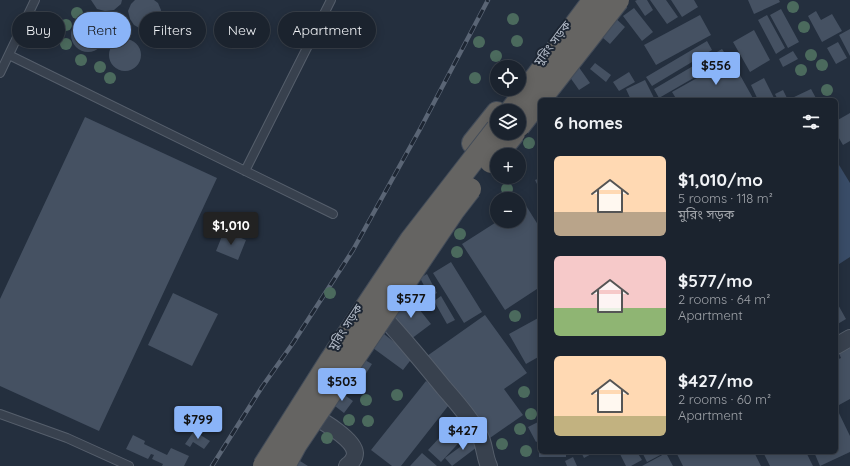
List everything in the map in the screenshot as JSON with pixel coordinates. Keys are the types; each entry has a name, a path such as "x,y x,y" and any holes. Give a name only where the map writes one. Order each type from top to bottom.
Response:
{"highway":[{"name":"মুরিং সড়ক","path":"526,76 584,0"},
{"path":"516,104 594,0"},
{"path":"541,98 618,0"},
{"name":"মুরিং সড়ক","path":"504,104 511,96"},
{"path":"526,117 538,102"},
{"name":"মুরিং সড়ক","path":"255,466 399,242 490,122"},
{"path":"264,466 331,360 411,240 490,139"},
{"path":"284,466 296,444 453,211 509,140"}],"street":[{"path":"534,66 555,98"},
{"path":"365,297 400,334 468,417 484,445 486,462 488,466"},
{"path":"838,345 850,338"},
{"path":"293,405 320,420 345,438 353,446 355,453 352,462 347,466"}],"lane":[{"path":"0,73 35,0"},
{"path":"245,170 331,0"},
{"path":"9,54 333,214"},
{"path":"0,414 67,438 129,466"}],"water":[{"path":"838,163 850,183 850,257 838,265"}],"building":[{"path":"91,0 122,0 121,4 114,10 105,11 97,9"},
{"path":"135,0 154,0 158,3 161,12 139,12 139,28 134,25 131,20 131,12 128,11 131,4"},
{"path":"647,0 653,10 645,16 635,1"},
{"path":"650,0 666,0 678,17 667,24"},
{"path":"671,0 694,0 698,7 682,17"},
{"path":"748,0 779,0 780,2 754,14"},
{"path":"634,8 653,32 642,41 623,16"},
{"path":"781,9 799,42 788,48 770,15"},
{"path":"816,11 821,20 832,14 842,31 822,42 808,16"},
{"path":"612,15 625,27 610,44 596,32"},
{"path":"700,15 711,35 656,65 644,45"},
{"path":"767,15 785,48 776,54 758,20"},
{"path":"73,29 73,41 71,35"},
{"path":"850,29 850,56 839,35"},
{"path":"754,30 770,60 750,72 733,42"},
{"path":"131,40 139,46 141,52 139,64 134,69 128,71 116,69 111,64 109,58 110,48 131,48"},
{"path":"707,41 712,50 652,86 646,77"},
{"path":"838,42 847,58 836,64 827,48"},
{"path":"78,48 98,48 88,52"},
{"path":"722,49 728,58 659,98 654,89"},
{"path":"793,51 798,59 783,67 779,59"},
{"path":"731,59 753,98 676,98 672,92"},
{"path":"595,63 611,75 606,82 590,69"},
{"path":"578,66 590,83 579,90 567,73"},
{"path":"629,72 635,82 619,91 613,82"},
{"path":"764,78 774,98 757,98 751,85"},
{"path":"645,80 654,98 630,98 626,89"},
{"path":"811,89 816,98 792,98"},
{"path":"783,90 787,98 777,98 775,94"},
{"path":"850,113 850,141 843,145 838,136 838,120"},
{"path":"85,117 217,178 99,431 0,386 0,299"},
{"path":"538,179 538,186 535,180"},
{"path":"526,206 538,225 538,288 505,310 462,244 490,226 490,228 526,228"},
{"path":"224,231 246,240 238,260 216,251"},
{"path":"451,262 482,312 464,323 433,273"},
{"path":"427,274 437,293 430,297 420,278"},
{"path":"173,293 218,314 192,366 148,345"},
{"path":"441,296 455,320 447,324 434,301"},
{"path":"411,299 431,324 411,339 391,314"},
{"path":"838,305 846,319 838,324"},
{"path":"485,315 527,373 504,389 523,415 487,440 427,356"},
{"path":"538,318 538,357 526,364 509,334"},
{"path":"384,334 413,357 403,370 373,348"},
{"path":"850,343 850,399 839,405 838,359 841,358 838,349"},
{"path":"365,360 372,364 358,386 351,381"},
{"path":"426,381 452,401 401,466 392,466 371,450"},
{"path":"339,391 353,401 344,413 331,403"},
{"path":"838,411 850,436 850,452 820,466 815,454 838,454"},
{"path":"454,422 467,434 441,462 428,450"},
{"path":"538,422 538,441 536,442 528,427"},
{"path":"194,431 210,441 204,449 193,442 190,447 185,444"},
{"path":"133,435 145,441 144,444 167,455 171,448 189,456 184,466 162,466 163,464 152,459 154,455 151,454 148,459 126,449"},
{"path":"475,436 481,444 452,466 445,458"},
{"path":"422,453 437,466 410,466"},
{"path":"539,454 566,454 566,457 539,457"},
{"path":"582,454 591,454 584,458"},
{"path":"620,454 638,454 642,460 631,466 626,466"},
{"path":"643,454 662,454 647,462"},
{"path":"667,454 673,466 642,466"},
{"path":"677,454 755,454 761,466 683,466"},
{"path":"764,454 807,454 813,466 770,466"},
{"path":"573,457 577,466 567,466 565,461"},
{"path":"300,461 308,466 296,466"}],"railway":[{"path":"212,466 262,387 293,343 353,250 419,131 488,0"}]}
